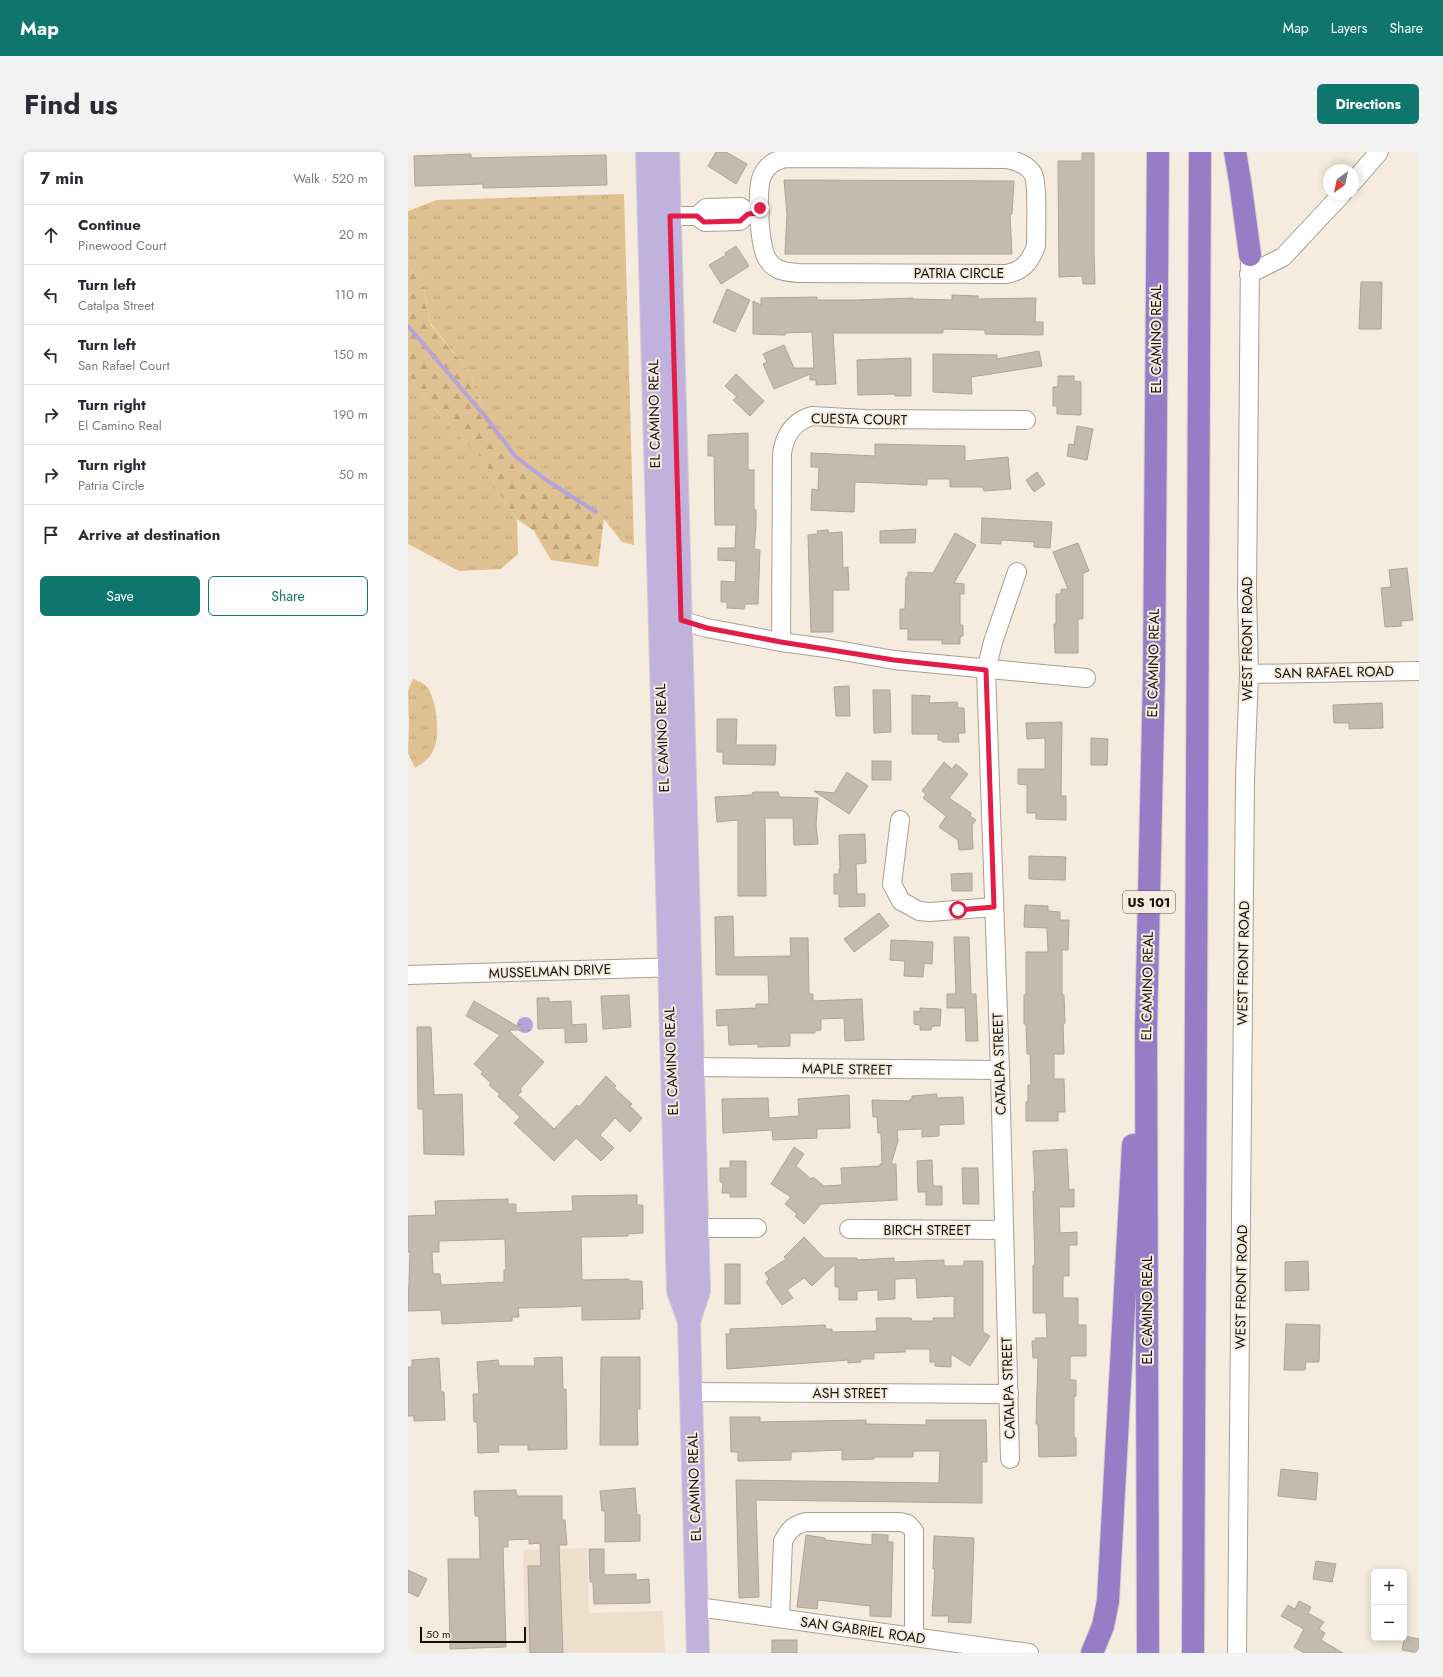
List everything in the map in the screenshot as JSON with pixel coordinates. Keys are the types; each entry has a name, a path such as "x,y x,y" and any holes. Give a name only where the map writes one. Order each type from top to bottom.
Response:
{"highway":[{"name":"EL CAMINO REAL","path":"1148,1653 1146,1029 1154,655 1158,152"},
{"path":"1193,1653 1200,152"},
{"path":"1235,152 1240,181 1249,264"},
{"path":"1092,1653 1103,1626 1108,1601 1136,1098 1146,1029"}],"main road":[{"name":"EL CAMINO REAL","path":"647,152 678,1291 690,1321"},
{"name":"EL CAMINO REAL","path":"668,152 699,1291 690,1321 698,1653"}],"street":[{"path":"1359,175 1379,152"},
{"name":"PATRIA CIRCLE","path":"785,158 1007,159 1016,161 1028,167 1036,179 1036,246 1027,264 1021,270 1006,274 787,272 772,266 763,253 754,213 759,193 760,181 768,166 776,160 785,158"},
{"path":"1249,264 1283,257 1336,200"},
{"path":"648,216 697,216 704,222 740,221 754,213"},
{"name":"WEST FRONT ROAD","path":"1237,1653 1245,787 1249,674 1247,593 1249,264"},
{"name":"CUESTA COURT","path":"781,642 782,454 783,444 789,432 797,423 812,416 865,419 1026,420"},
{"name":"CATALPA STREET","path":"1010,1459 1000,1070 986,670 993,642 1017,572"},
{"path":"659,615 707,628 781,642 894,660 986,670 1086,678"},
{"name":"SAN RAFAEL ROAD","path":"1249,674 1419,671"},
{"path":"900,820 892,884 901,901 919,911 930,912 994,907"},
{"name":"MUSSELMAN DRIVE","path":"408,975 691,966"},
{"name":"MAPLE STREET","path":"693,1067 1000,1070"},
{"path":"697,1228 757,1228"},
{"name":"BIRCH STREET","path":"849,1229 1004,1230"},
{"name":"ASH STREET","path":"691,1392 1008,1394"},
{"path":"780,1618 783,1541 788,1530 797,1524 806,1522 900,1522 908,1524 914,1530 914,1637"},
{"name":"SAN GABRIEL ROAD","path":"698,1607 1029,1653"}],"shaded area":[{"path":"587,1548 589,1613 663,1611 665,1653 526,1653 523,1550"}],"green space":[{"path":"624,194 634,545 622,542 604,519 549,482 516,457 484,415 470,373 430,323 424,287 408,265 408,211 437,200"},
{"path":"408,265 424,287 430,324 470,373 484,415 516,457 549,482 604,519 598,567 551,560 534,531 517,519 495,487 485,461 454,431 417,388 408,372"},
{"path":"408,372 417,388 454,431 485,461 495,487 517,519 518,554 501,569 459,571 408,544"},
{"path":"413,679 427,687 433,701 437,719 437,737 431,754 425,761 415,768 408,753 408,691"}],"water":[{"path":"525,1017 531,1019 533,1025 531,1031 525,1033 519,1031 517,1025 519,1019"}],"building":[{"path":"716,152 726,152 747,164 736,184 708,166"},
{"path":"1082,153 1094,153 1095,284 1083,284 1082,276 1059,277 1058,161 1082,161"},
{"path":"471,154 471,158 606,155 607,185 483,188 483,184 415,186 414,156"},
{"path":"784,180 1014,181 1012,214 1010,214 1012,254 785,254 787,214"},
{"path":"736,246 749,266 721,284 709,265 726,255 725,253"},
{"path":"1361,282 1382,282 1381,329 1359,329"},
{"path":"727,289 750,300 735,332 713,322"},
{"path":"952,295 978,296 978,299 1036,298 1035,322 1043,322 1043,335 985,334 985,330 943,329 943,333 833,333 836,384 816,385 816,380 810,380 810,374 774,389 763,364 767,362 763,354 784,345 794,368 814,368 812,332 785,333 785,335 753,334 753,301 761,305 761,298 817,297 817,300 856,300 913,298 952,300"},
{"path":"1039,351 1042,366 971,377 972,394 933,392 933,354 997,355 997,359"},
{"path":"911,358 911,396 895,396 895,394 858,395 857,360"},
{"path":"736,374 764,401 750,416 733,400 737,397 725,386"},
{"path":"1058,376 1074,376 1074,381 1081,382 1081,415 1057,414 1057,406 1053,406 1053,387 1058,387"},
{"path":"1077,426 1093,429 1087,460 1067,456 1069,444 1074,445"},
{"path":"748,433 748,470 754,470 754,510 756,510 756,525 754,549 760,550 758,604 745,604 744,609 727,608 727,602 721,602 721,581 735,582 736,561 718,560 718,548 735,548 736,525 715,525 714,456 708,456 708,435"},
{"path":"875,444 965,446 965,461 1008,457 1011,489 984,491 983,487 950,487 950,479 927,479 927,485 855,482 854,512 811,510 812,489 818,490 819,467 811,467 811,453 875,456"},
{"path":"1037,472 1045,484 1034,492 1026,480"},
{"path":"982,518 1052,522 1050,548 1034,547 1034,542 1001,540 1001,544 981,543"},
{"path":"916,529 915,543 880,543 880,531"},
{"path":"828,530 829,533 842,532 843,568 848,567 849,590 833,590 833,632 811,632 808,535 818,534 817,531"},
{"path":"955,533 976,545 954,583 964,584 964,594 960,594 960,625 963,625 963,636 960,637 960,644 942,644 942,640 908,640 908,629 900,629 900,609 905,609 906,577 908,577 908,572 933,573"},
{"path":"1078,543 1089,571 1083,573 1083,619 1078,619 1078,653 1055,653 1054,624 1056,624 1056,594 1061,594 1061,589 1068,589 1053,552"},
{"path":"1407,568 1413,620 1401,621 1402,626 1385,627 1381,588 1391,587 1389,570"},
{"path":"849,686 850,716 836,716 834,687"},
{"path":"873,690 890,690 891,732 874,733"},
{"path":"912,695 930,696 929,703 957,702 958,708 964,708 965,733 958,733 959,742 942,742 942,740 938,740 938,734 912,734"},
{"path":"1382,703 1383,728 1349,729 1349,723 1334,723 1333,705"},
{"path":"717,719 737,719 736,745 776,745 775,765 723,764 723,752 717,752"},
{"path":"1062,722 1061,796 1066,796 1066,820 1036,819 1036,813 1027,813 1027,785 1018,784 1018,769 1045,769 1045,738 1027,739 1026,723"},
{"path":"1091,738 1108,739 1107,765 1091,765"},
{"path":"872,761 891,761 891,780 872,780"},
{"path":"944,762 952,769 956,764 968,774 949,798 971,813 970,816 976,820 972,825 973,849 959,850 958,840 939,827 946,816 923,798 926,794 922,791"},
{"path":"847,772 868,786 849,814 814,791 834,793"},
{"path":"753,792 778,792 780,797 818,798 816,825 818,844 794,845 793,818 765,818 766,896 738,896 738,820 717,822 715,797 752,795"},
{"path":"865,834 866,863 856,864 857,894 865,894 865,906 839,907 839,894 834,894 834,874 839,874 840,869 839,835"},
{"path":"1029,856 1066,857 1065,880 1029,879"},
{"path":"972,873 972,891 952,891 951,874"},
{"path":"1025,905 1048,906 1048,911 1060,912 1060,920 1069,920 1068,950 1062,950 1062,995 1064,995 1065,1023 1063,1024 1064,1054 1054,1054 1054,1079 1064,1079 1065,1112 1058,1112 1058,1121 1026,1121 1028,1085 1031,1085 1030,1054 1027,1054 1026,1024 1024,1024 1026,952 1048,952 1047,928 1024,927"},
{"path":"879,913 889,926 854,952 844,939"},
{"path":"733,916 734,957 791,956 790,938 808,938 809,994 813,994 813,1001 862,999 864,1040 845,1041 844,1018 821,1019 821,1030 815,1031 815,1033 790,1033 790,1046 758,1047 758,1044 729,1045 728,1025 717,1026 716,1010 756,1008 756,1004 769,1004 768,975 716,975 715,917"},
{"path":"954,937 969,937 971,994 976,994 978,1041 966,1041 965,1008 947,1008 947,994 956,994"},
{"path":"891,940 933,942 932,964 924,963 923,977 904,976 905,961 890,960"},
{"path":"629,995 631,1027 603,1029 601,996"},
{"path":"537,998 549,998 549,1002 571,1001 572,1025 586,1024 587,1042 565,1043 565,1028 538,1029"},
{"path":"474,1001 524,1030 511,1030 510,1032 544,1062 520,1089 522,1091 518,1095 554,1129 577,1105 579,1107 606,1076 616,1086 614,1088 632,1104 630,1106 642,1118 630,1132 615,1118 600,1135 614,1148 601,1161 576,1138 554,1161 514,1123 520,1117 498,1096 500,1094 489,1085 491,1083 481,1074 483,1072 474,1064 500,1035 466,1016"},
{"path":"920,1008 941,1009 940,1026 932,1026 931,1030 920,1030 920,1025 914,1024 914,1011 920,1012"},
{"path":"417,1027 431,1027 434,1095 462,1094 464,1155 424,1154 423,1109 418,1109"},
{"path":"937,1094 937,1098 963,1097 964,1124 939,1125 939,1136 922,1137 922,1129 897,1130 898,1141 891,1164 896,1164 897,1200 821,1204 804,1224 795,1216 797,1214 785,1204 791,1197 771,1184 794,1147 804,1154 796,1166 811,1179 813,1177 824,1186 842,1185 841,1168 880,1166 880,1164 882,1164 881,1133 878,1133 877,1117 873,1117 872,1100 910,1101 912,1096"},
{"path":"849,1095 850,1128 817,1129 817,1138 773,1140 772,1130 723,1133 722,1099 768,1098 769,1118 799,1116 798,1099"},
{"path":"1067,1149 1069,1190 1074,1189 1074,1207 1059,1207 1060,1233 1077,1232 1077,1245 1069,1245 1069,1276 1063,1276 1063,1298 1078,1298 1078,1325 1086,1325 1086,1356 1071,1356 1070,1358 1070,1380 1076,1380 1076,1396 1074,1396 1074,1438 1076,1438 1076,1456 1039,1457 1038,1424 1036,1424 1038,1358 1033,1358 1032,1341 1036,1341 1035,1338 1047,1338 1046,1313 1033,1313 1033,1265 1035,1265 1033,1191 1035,1191 1033,1151"},
{"path":"932,1160 933,1186 942,1186 942,1205 926,1205 926,1192 918,1192 917,1161"},
{"path":"730,1161 746,1161 746,1197 730,1197 730,1193 722,1193 723,1182 720,1182 720,1168 730,1168"},
{"path":"962,1168 978,1168 979,1204 963,1204"},
{"path":"637,1195 637,1205 643,1205 643,1233 628,1234 628,1236 581,1237 582,1280 629,1279 629,1281 642,1281 643,1309 640,1309 640,1319 582,1320 582,1306 518,1308 519,1317 512,1317 512,1321 442,1324 441,1310 408,1311 410,1252 408,1252 408,1216 436,1215 435,1201 508,1199 508,1204 516,1204 516,1213 573,1211 572,1196","holes":["505,1239 506,1270 504,1270 504,1282 441,1285 440,1274 433,1274 432,1252 439,1252 439,1241"]},
{"path":"804,1237 824,1258 857,1258 857,1260 894,1258 894,1262 944,1260 944,1266 964,1266 964,1261 983,1261 983,1332 990,1336 970,1366 951,1354 951,1367 935,1366 935,1362 930,1362 930,1349 905,1349 905,1352 874,1353 874,1359 861,1359 861,1362 848,1363 848,1360 727,1369 726,1334 730,1334 730,1329 825,1325 826,1329 832,1329 832,1332 877,1331 876,1318 911,1318 912,1321 933,1321 933,1318 954,1318 954,1296 917,1298 916,1278 895,1279 895,1299 878,1300 878,1290 857,1291 857,1300 839,1300 839,1287 835,1287 835,1264 812,1286 804,1278 787,1290 793,1298 782,1305 766,1282 769,1279 765,1273 786,1259 784,1257"},
{"path":"1308,1261 1309,1290 1285,1291 1285,1262"},
{"path":"725,1264 740,1264 740,1304 725,1304"},
{"path":"1286,1324 1320,1325 1319,1362 1306,1362 1305,1370 1284,1370"},
{"path":"562,1357 563,1389 566,1389 567,1449 528,1450 528,1445 498,1445 499,1452 478,1453 477,1422 474,1422 473,1394 479,1394 477,1362 498,1360 499,1366 535,1366 534,1358"},
{"path":"601,1357 640,1357 640,1409 637,1409 638,1445 600,1445"},
{"path":"439,1358 441,1392 444,1392 445,1420 414,1421 414,1416 408,1416 408,1367 412,1367 412,1360"},
{"path":"730,1417 760,1417 760,1422 866,1420 866,1424 926,1425 926,1420 986,1420 987,1462 982,1462 982,1503 756,1500 759,1597 739,1598 736,1480 939,1483 940,1451 913,1451 913,1457 874,1457 874,1459 842,1460 842,1450 791,1452 791,1460 738,1461 738,1452 731,1452"},
{"path":"1281,1469 1318,1473 1316,1500 1278,1496"},
{"path":"635,1488 637,1515 640,1515 640,1541 605,1542 605,1511 602,1511 600,1491"},
{"path":"516,1490 517,1496 562,1496 562,1520 565,1520 567,1545 559,1545 563,1653 530,1653 528,1566 541,1566 540,1543 529,1544 529,1539 508,1540 508,1547 503,1547 506,1647 450,1649 448,1559 480,1559 479,1516 475,1516 474,1491"},
{"path":"872,1534 888,1535 888,1542 893,1542 891,1617 870,1616 870,1606 818,1600 817,1609 797,1607 806,1535 825,1538 825,1540 872,1545"},
{"path":"934,1536 974,1538 971,1623 948,1622 949,1616 932,1616 935,1569 933,1569"},
{"path":"589,1549 604,1549 604,1575 636,1574 636,1580 649,1579 650,1603 594,1604 593,1582 590,1582"},
{"path":"1316,1561 1336,1564 1332,1582 1313,1579"},
{"path":"408,1570 427,1579 418,1597 408,1592"},
{"path":"1299,1601 1311,1607 1308,1613 1324,1622 1319,1629 1325,1633 1321,1640 1343,1653 1304,1653 1294,1647 1304,1629 1281,1616 1288,1605 1295,1609"},
{"path":"1407,1636 1419,1639 1419,1653 1402,1650 1404,1641 1407,1641"},
{"path":"772,1640 797,1640 797,1653 772,1653"}],"waterway":[{"path":"408,326 484,415 516,457 549,482 596,512"}],"route":[{"path":"760,208 760,213 748,214 740,221 704,222 697,216 670,216 681,620 707,628 781,642 894,660 986,670 994,907 958,910"}]}
